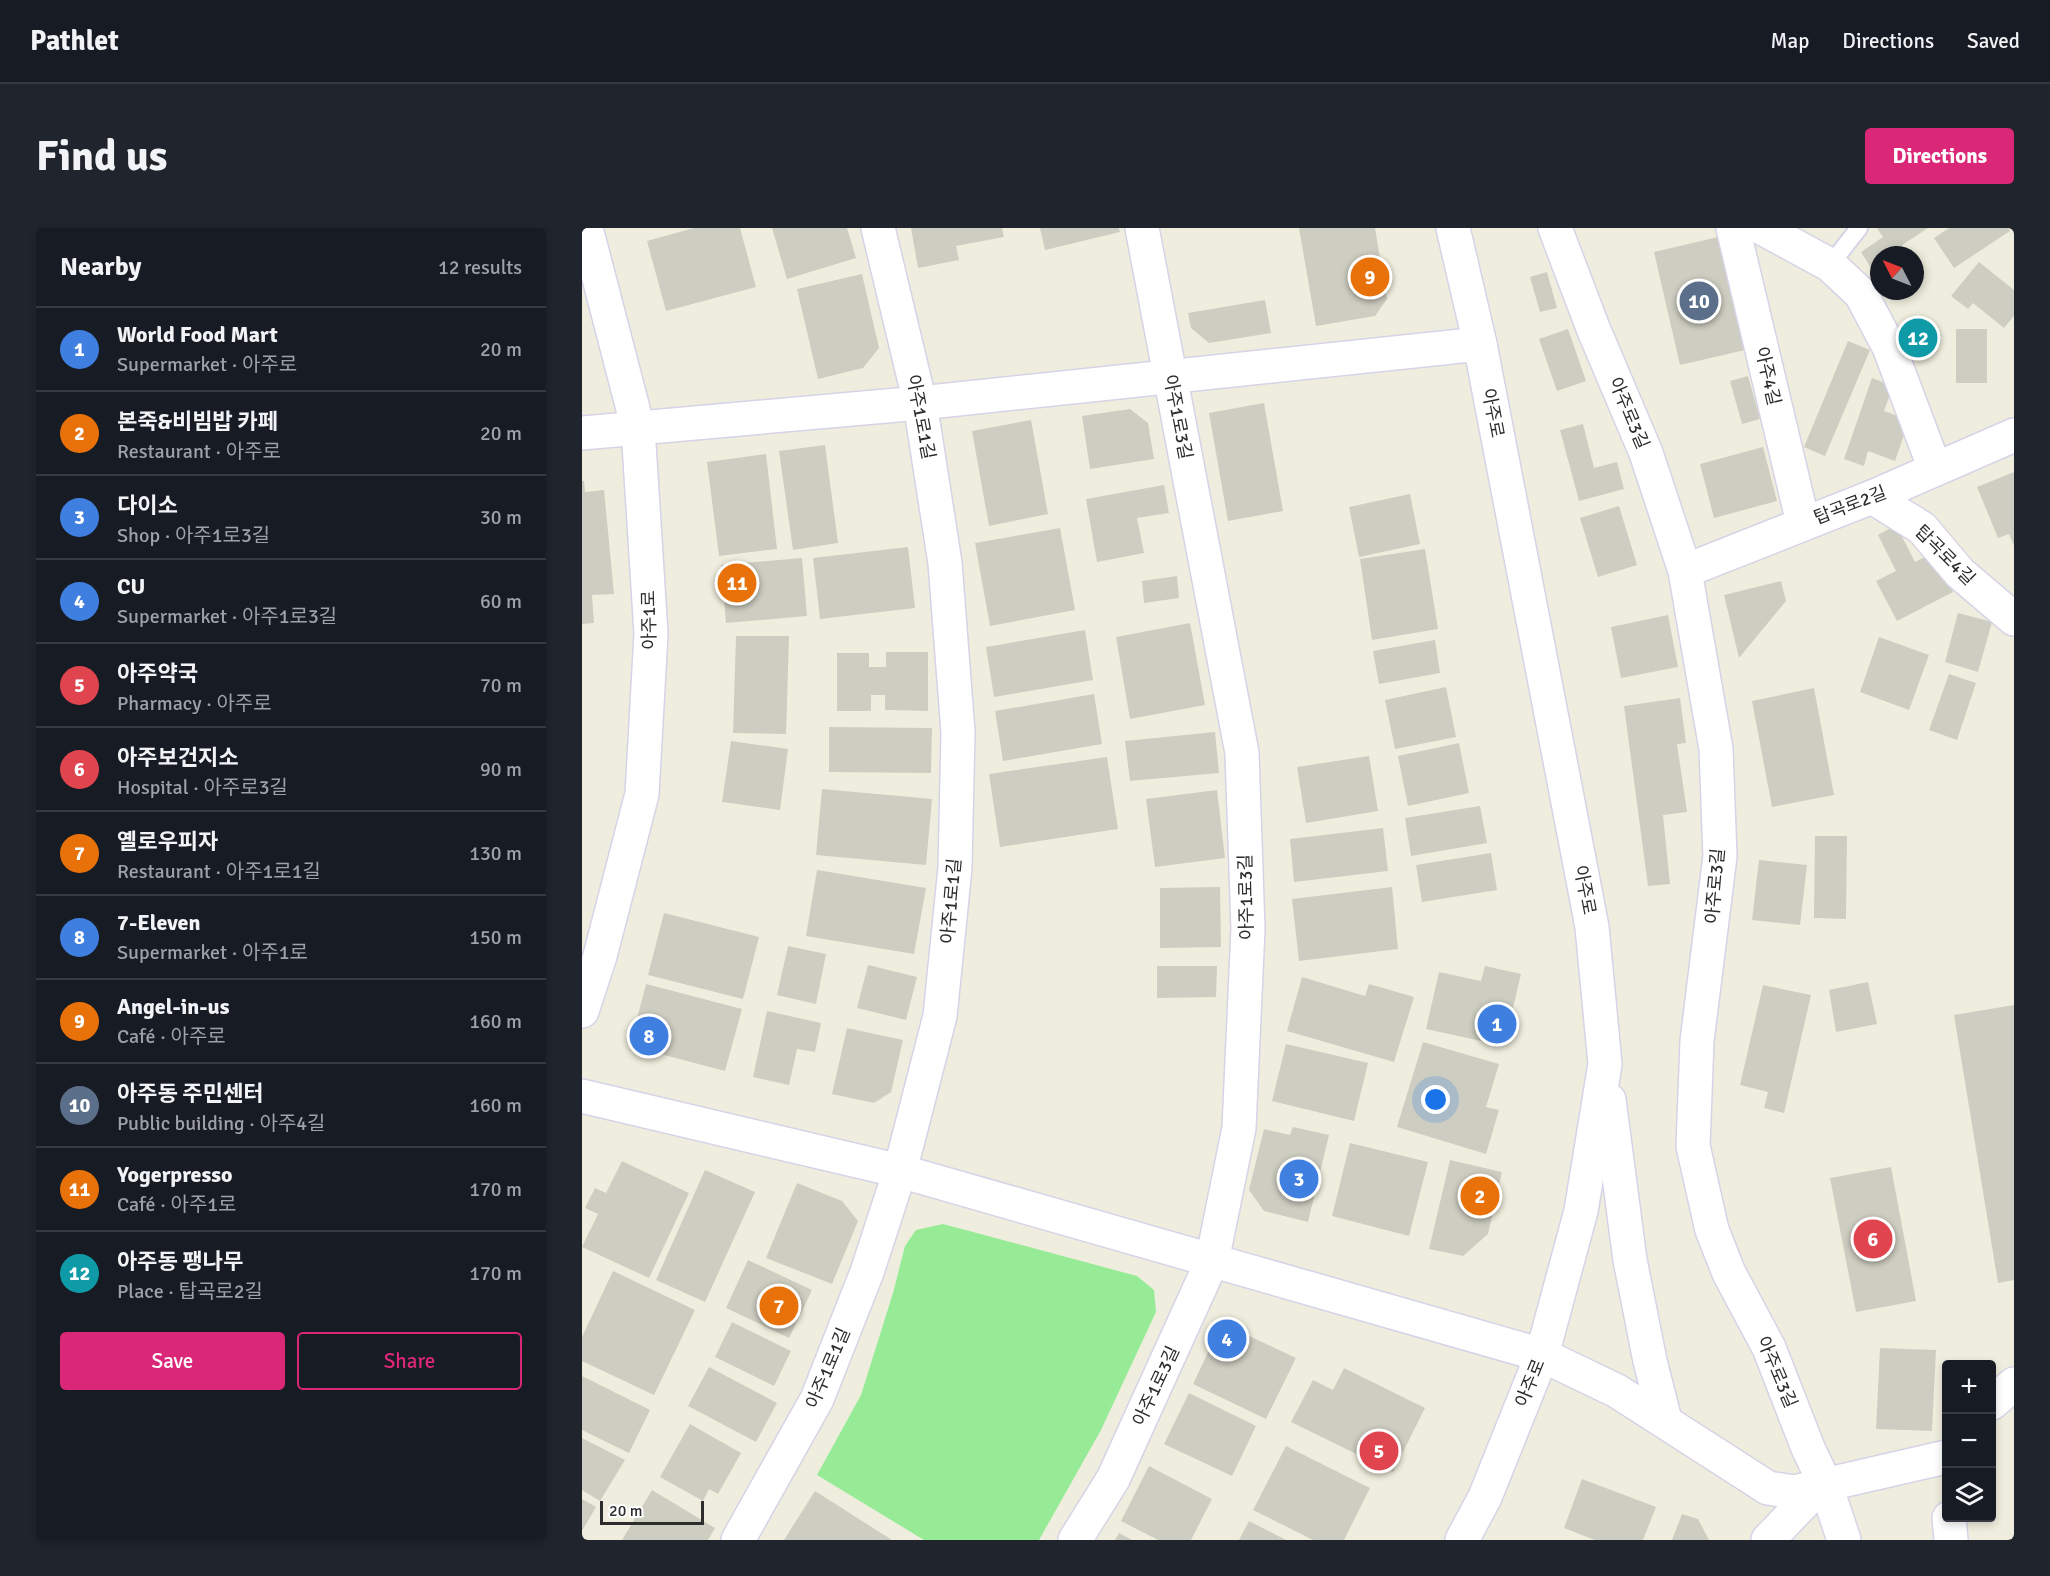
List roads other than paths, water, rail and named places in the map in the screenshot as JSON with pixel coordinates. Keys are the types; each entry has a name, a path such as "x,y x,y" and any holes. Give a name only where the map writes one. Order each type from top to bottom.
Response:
{"street":[{"name":"아주1로","path":"582,1011 600,956 642,794 651,634 638,428 586,228"},
{"name":"아주1로1길","path":"738,1540 817,1399 867,1272 900,1171 940,1016 955,868 958,732 946,574 920,402 878,228"},
{"name":"아주1로3길","path":"1075,1540 1113,1479 1212,1261 1239,1128 1248,929 1242,753 1142,228"},
{"name":"아주로","path":"1453,228 1480,344 1592,927 1605,1064 1581,1211 1542,1355 1485,1497 1462,1540"},
{"name":"아주로3길","path":"1555,228 1593,328 1646,453 1685,571 1716,749 1720,856 1697,1041 1693,1146 1712,1230 1729,1273 1769,1348 1808,1448 1826,1486 1844,1540"},
{"name":"아주4길","path":"1733,228 1803,523"},
{"path":"1762,228 1830,266 1861,294 1888,347 1935,469"},
{"path":"582,433 920,402 1480,344"},
{"name":"탑곡로2길","path":"1685,571 1872,497 2014,435"},
{"name":"탑곡로4길","path":"1872,497 1922,528 1960,573 2014,619"},
{"path":"1605,1064 1630,1260 1650,1361 1665,1420"},
{"path":"582,1096 900,1171 1542,1355 1617,1391 1768,1488 1794,1492 1942,1458"},
{"path":"1996,1400 2014,1384"},
{"path":"1768,1540 1808,1498 1826,1486"},
{"path":"1949,1522 1951,1540"}],"lane":[{"path":"1830,266 1859,228"}],"place":[{"name":"Angel-in-us","path":"1370,277"},
{"name":"아주동 주민센터","path":"1699,301"},
{"name":"아주동 팽나무","path":"1918,338"},
{"name":"Yogerpresso","path":"737,583"},
{"name":"World Food Mart","path":"1497,1024"},
{"name":"7-Eleven","path":"649,1036"},
{"name":"다이소","path":"1299,1179"},
{"name":"본죽&비빔밥 카페","path":"1480,1196"},
{"name":"아주보건지소","path":"1873,1239"},
{"name":"옐로우피자","path":"779,1306"},
{"name":"CU","path":"1227,1339"},
{"name":"아주약국","path":"1379,1451"}]}
